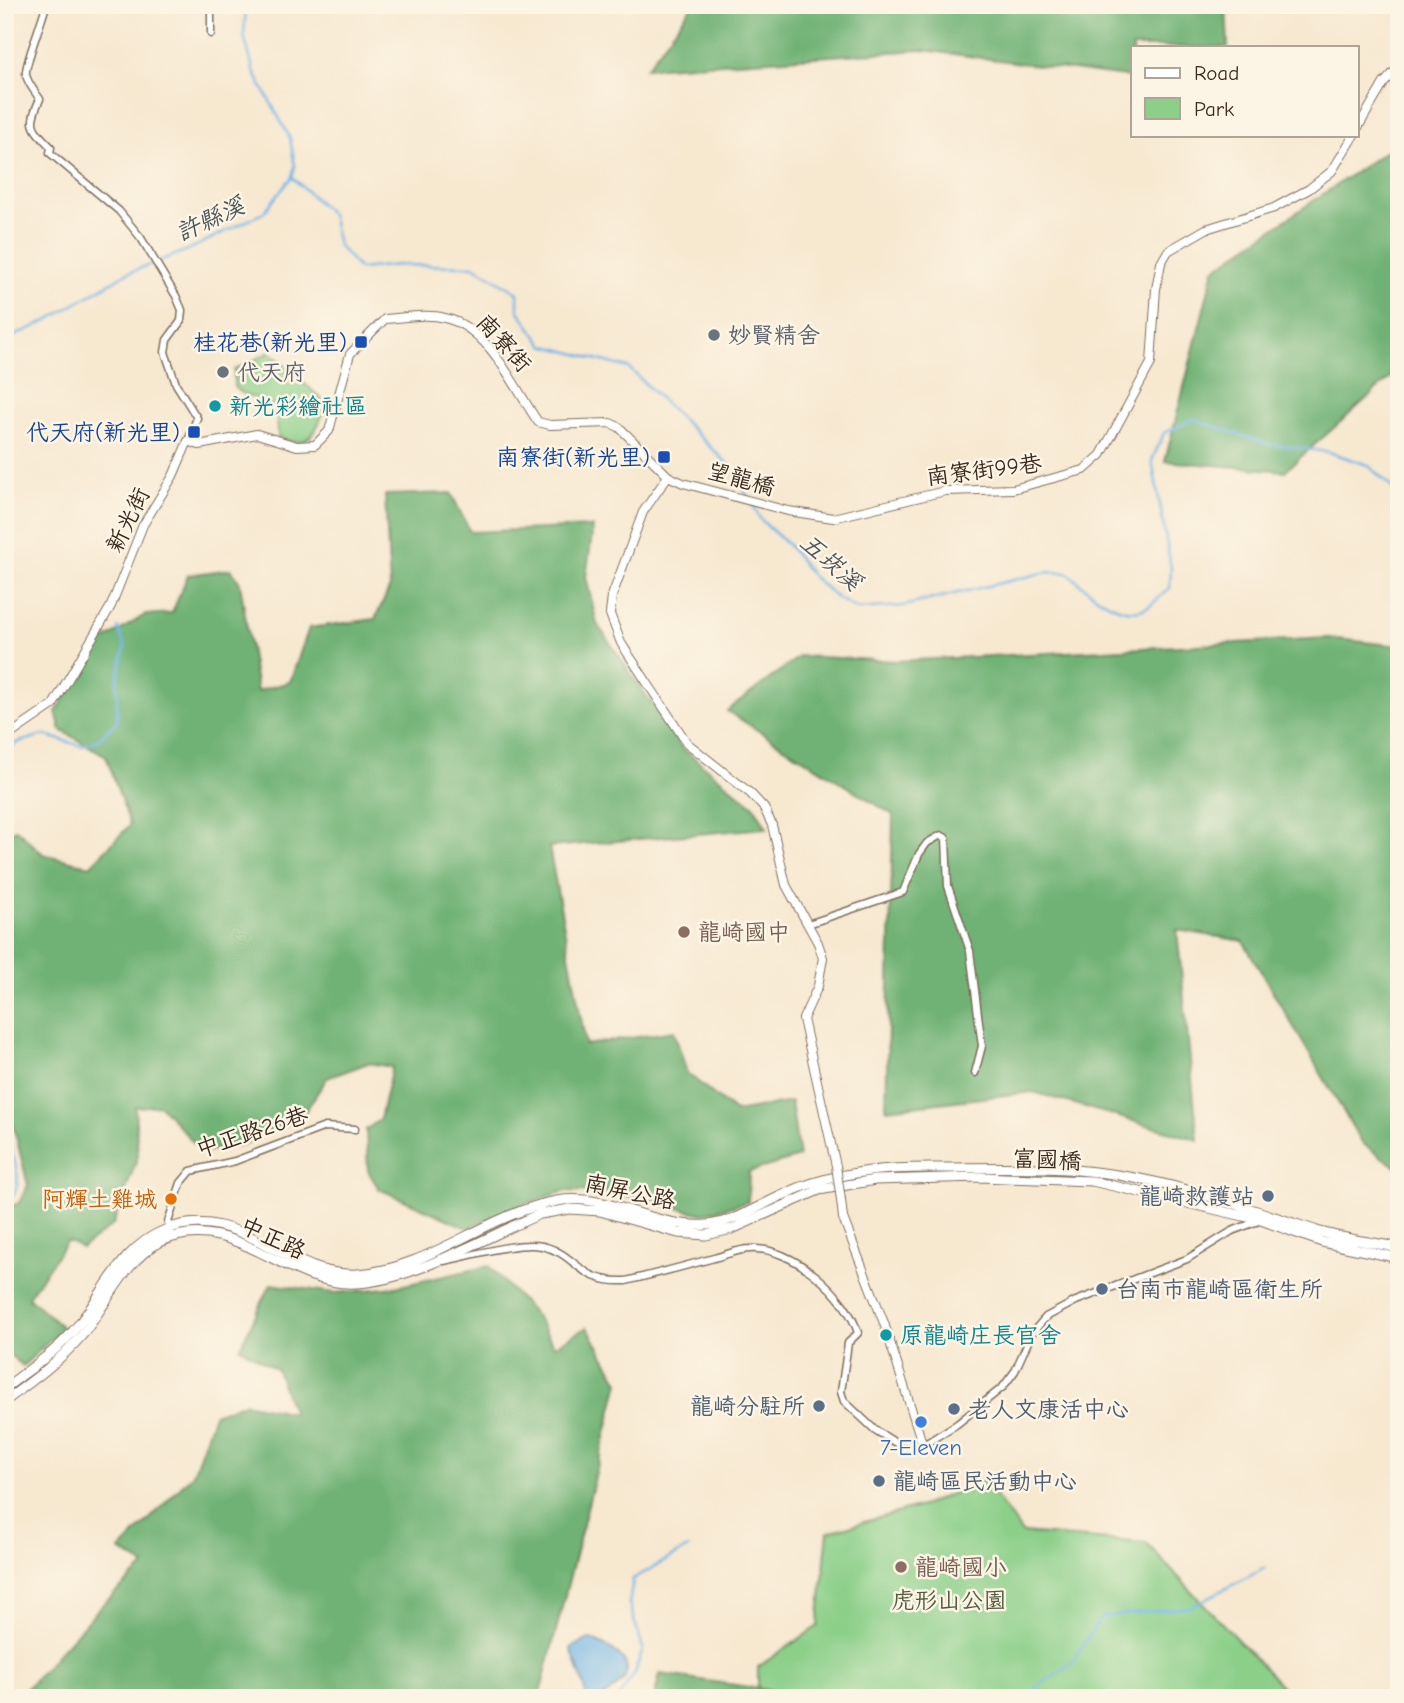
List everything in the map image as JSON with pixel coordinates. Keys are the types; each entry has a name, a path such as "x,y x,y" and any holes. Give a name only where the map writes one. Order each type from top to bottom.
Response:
{"main road":[{"name":"富國橋","path":"857,1178 989,1167 1091,1171 1136,1178 1231,1203 1264,1216"},
{"name":"富國橋","path":"857,1178 980,1177 1092,1181 1232,1213 1264,1216"},
{"name":"南屏公路","path":"425,1265 540,1214 570,1209 600,1211 678,1233 706,1235 732,1229 819,1190 857,1178"},
{"name":"南屏公路","path":"397,1265 524,1210 560,1200 603,1202 680,1223 706,1225 729,1220 817,1181 857,1178"},
{"path":"1264,1216 1399,1248"},
{"path":"1264,1216 1322,1242 1399,1258"},
{"name":"中正路","path":"5,1401 71,1347 137,1258 170,1233 198,1222 222,1225 309,1264 340,1273 367,1273 397,1265"},
{"name":"中正路","path":"5,1388 67,1337 129,1253 154,1234 199,1233 223,1236 310,1276 341,1283 372,1282 425,1265"}],"street":[{"name":"新光街","path":"5,738 53,705 111,606 143,525 173,476 197,418 176,384 165,352 167,340 181,321 182,310 176,296 145,245 119,211 101,194 90,190 50,153 51,147 33,129 32,116 40,99 26,78 25,67 37,40 46,5"},
{"path":"211,5 211,34"},
{"path":"1358,127 1384,83 1399,67"},
{"name":"南寮街99巷","path":"788,511 821,518 845,517 945,491 1013,489 1084,470 1101,455 1150,363 1156,289 1161,263 1174,246 1206,229 1274,208 1321,181 1339,162 1353,136"},
{"name":"南寮街","path":"188,440 199,444 257,434 297,446 315,444 329,431 346,362 355,346 385,319 443,317 468,329 507,369 538,422 550,425 610,422 619,426 668,476"},
{"path":"668,476 642,512 612,596 610,614 614,630 687,743 738,782 764,808 775,835 786,886 808,924 823,958 818,986 803,1019 836,1166 843,1218 884,1323 923,1446"},
{"name":"望龍橋","path":"668,476 683,483 788,511"},
{"path":"808,924 903,892 927,843 941,835 946,838 948,886 970,950 982,1046 975,1073"},
{"name":"中正路26巷","path":"170,1233 168,1222 181,1183 191,1171 235,1161 326,1127 355,1129"},
{"path":"397,1265 425,1265 537,1246 558,1253 595,1278 626,1282 749,1248 785,1258 816,1275 849,1308 858,1333 848,1343 841,1392 847,1406 904,1448 913,1450 957,1424 1003,1387 1015,1371 1032,1333 1046,1317 1076,1301 1186,1259 1232,1231 1264,1216"}],"green space":[{"path":"693,5 1226,5 1228,46 1131,46 1131,78 922,50 646,68"},
{"path":"1399,142 1399,370 1285,471 1165,461 1214,269"},
{"path":"270,352 327,404 315,430 305,440 289,441 278,437 277,420 270,404 243,394 234,387 234,370"},
{"path":"451,493 470,532 593,527 586,577 597,624 683,749 754,806 767,828 549,847 586,1045 674,1031 687,1073 735,1112 791,1102 799,1157 749,1172 748,1202 703,1214 609,1192 566,1191 523,1204 467,1228 379,1189 368,1171 366,1130 380,1119 392,1067 368,1063 327,1078 301,1118 243,1144 202,1152 160,1105 135,1107 138,1156 113,1225 82,1248 67,1241 28,1297 63,1328 23,1366 5,1351 5,1209 19,1203 28,1185 5,1092 5,834 16,829 43,854 90,866 130,825 106,756 61,730 56,712 100,643 145,615 172,613 188,575 231,569 240,583 257,691 290,682 309,628 375,619 390,587 385,495"},
{"path":"1328,638 1399,646 1399,1169 1362,1143 1243,941 1177,930 1198,1140 1033,1092 886,1109 893,815 727,711 800,656 897,661"},
{"path":"489,1266 536,1316 554,1346 587,1327 619,1382 539,1698 25,1698 25,1690 101,1606 145,1566 120,1550 193,1474 214,1414 245,1403 293,1413 277,1370 240,1347 271,1284 335,1293 395,1287"},
{"name":"虎形山公園","path":"984,1480 1022,1533 1146,1543 1287,1692 1288,1698 758,1698 758,1667 818,1626 828,1532 925,1505"},
{"path":"660,1674 823,1698 654,1698"}],"water":[{"path":"589,1639 617,1653 626,1664 624,1679 603,1698 586,1698 571,1648"}],"waterway":[{"name":"許縣溪","path":"5,340 47,321 125,274 188,250 263,213 292,177 295,166 290,138 254,72 244,36 246,5"},
{"name":"五崁溪","path":"292,177 331,214 338,245 359,269 399,265 474,266 518,293 518,310 543,345 629,368 732,468 749,499"},
{"name":"五崁溪","path":"753,505 761,520 790,547 812,576 837,598 857,609 903,606 1047,572 1068,573 1102,600 1133,611 1153,603 1170,588 1171,568 1152,460 1164,433 1193,419 1268,444 1329,452 1368,465 1399,494"},
{"path":"5,753 16,743 44,735 82,746 95,742 117,721 117,682 125,647 118,628"},
{"name":"許縣溪","path":"5,1131 18,1179 12,1196 5,1202"},
{"path":"618,1698 635,1673 643,1648 629,1604 633,1579 688,1548"},
{"path":"1029,1698 1038,1686 1072,1663 1101,1617 1190,1607 1265,1568"}],"place":[{"name":"妙賢精舍","path":"714,335"},
{"name":"桂花巷(新光里)","path":"361,342"},
{"name":"代天府","path":"223,372"},
{"name":"新光彩繪社區","path":"215,406"},
{"name":"代天府(新光里)","path":"194,432"},
{"name":"南寮街(新光里)","path":"664,457"},
{"name":"龍崎國中","path":"684,932"},
{"name":"龍崎救護站","path":"1268,1196"},
{"name":"阿輝土雞城","path":"171,1199"},
{"name":"台南市龍崎區衛生所","path":"1102,1289"},
{"name":"原龍崎庄長官舍","path":"886,1335"},
{"name":"龍崎分駐所","path":"819,1406"},
{"name":"老人文康活中心","path":"954,1409"},
{"name":"7-Eleven","path":"921,1422"},
{"name":"龍崎區民活動中心","path":"879,1481"},
{"name":"龍崎國小","path":"901,1567"}]}
